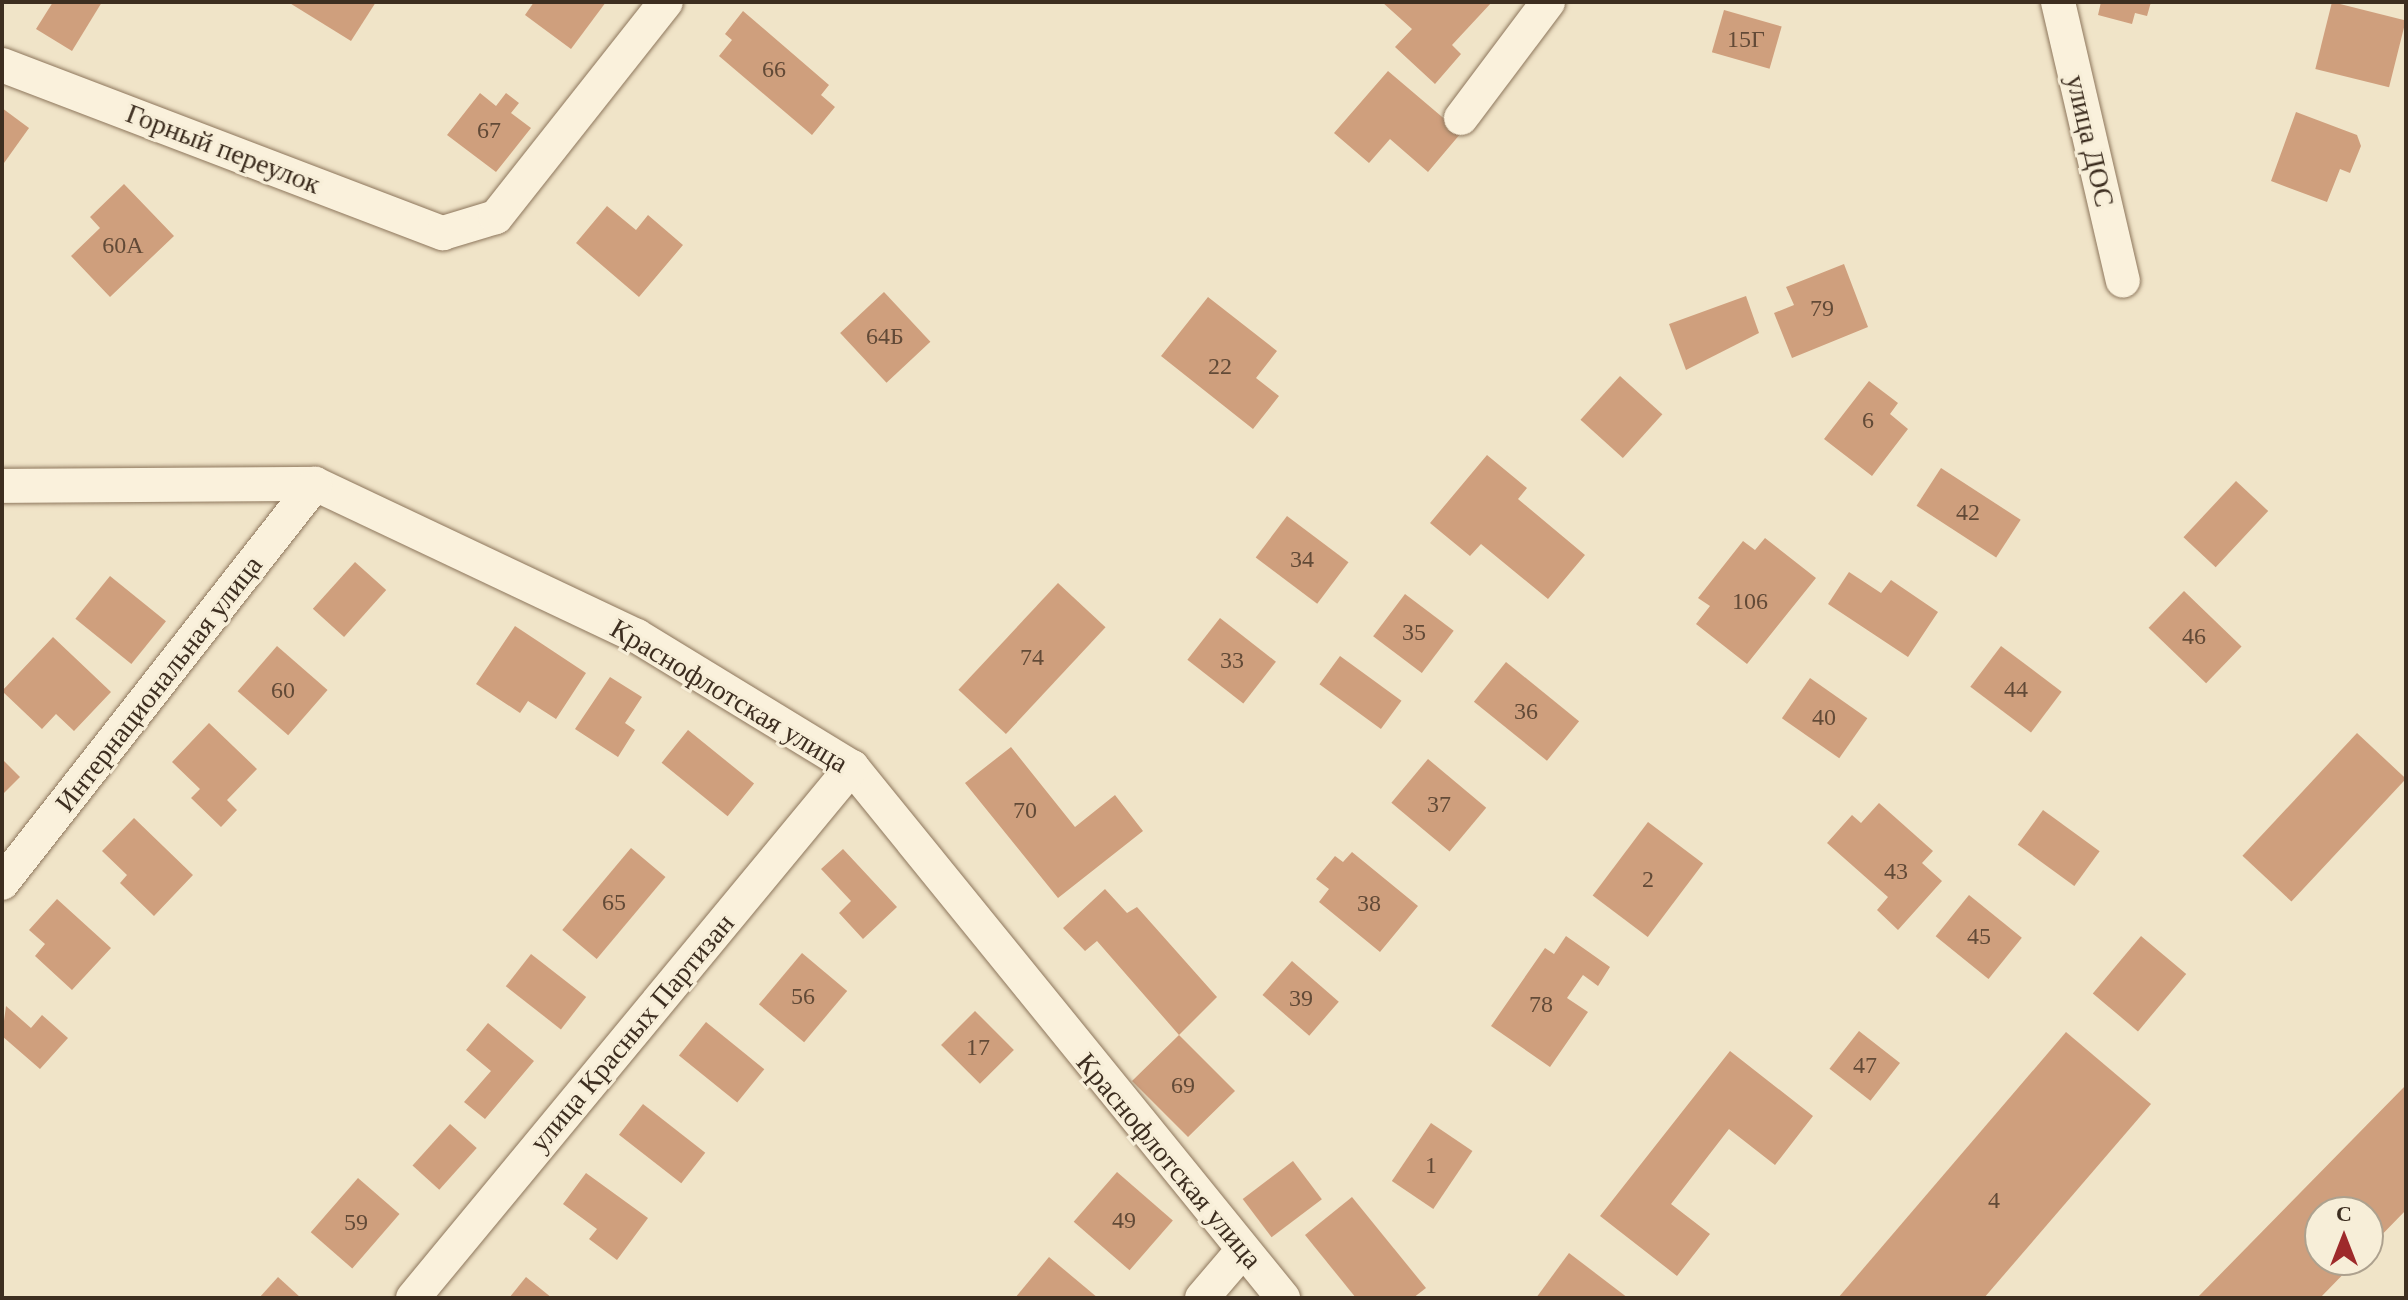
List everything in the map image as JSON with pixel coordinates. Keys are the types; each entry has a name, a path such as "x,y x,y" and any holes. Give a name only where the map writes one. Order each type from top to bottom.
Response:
{"street":[{"name":"Горный переулок","path":"2,65 443,233 496,217 666,2"},
{"path":"1461,118 1548,2"},
{"name":"улица ДОС","path":"2058,2 2123,281"},
{"name":"Краснофлотская улица","path":"2,486 315,484 637,636 852,767 1283,1298"},
{"name":"Интернациональная улица","path":"2,883 315,484"},
{"name":"улица Красных Партизан","path":"413,1298 852,767"},
{"path":"1202,1298 1243,1250"}],"building":[{"path":"53,2 102,2 72,51 36,29"},
{"path":"288,2 376,2 351,41"},
{"path":"534,2 606,2 571,49 525,15"},
{"path":"1382,2 1492,2 1452,45 1461,54 1435,84 1395,47 1412,29"},
{"path":"2101,2 2151,2 2147,16 2135,13 2132,24 2098,15"},
{"path":"2332,2 2406,20 2389,87 2315,69"},
{"path":"1724,10 1782,27 1770,69 1712,52"},
{"path":"743,11 829,85 821,95 835,107 812,135 719,56 732,40 725,34"},
{"path":"1388,71 1461,133 1428,172 1390,139 1369,163 1334,133"},
{"path":"480,93 496,106 506,93 519,103 511,113 531,128 496,172 447,135"},
{"path":"2,108 29,128 4,163 2,162"},
{"path":"2296,112 2357,135 2361,146 2350,173 2340,169 2327,202 2271,181"},
{"path":"124,184 174,236 110,297 71,256 100,228 90,217"},
{"path":"607,206 636,230 648,215 683,245 639,297 576,243"},
{"path":"1844,264 1868,327 1792,358 1774,313 1794,305 1786,287"},
{"path":"884,292 930,342 886,383 840,333"},
{"path":"1746,296 1759,333 1686,370 1669,324"},
{"path":"1208,297 1277,351 1256,378 1279,396 1253,429 1161,356"},
{"path":"1620,376 1662,414 1623,458 1581,420"},
{"path":"1869,381 1898,403 1890,414 1908,429 1872,476 1824,439"},
{"path":"1487,455 1527,488 1518,499 1585,555 1548,599 1481,544 1470,556 1430,523"},
{"path":"1941,468 2021,520 1996,557 1916,506"},
{"path":"2236,481 2268,511 2216,567 2183,537"},
{"path":"1287,516 1348,562 1317,604 1256,558"},
{"path":"1765,538 1816,578 1747,664 1696,624 1710,606 1698,598 1743,541 1755,550"},
{"path":"355,562 386,590 344,637 313,609"},
{"path":"1849,572 1881,593 1891,580 1938,612 1908,657 1828,604"},
{"path":"110,576 166,621 131,664 75,619"},
{"path":"1058,583 1106,627 1006,734 958,690"},
{"path":"2184,591 2242,647 2206,683 2149,628"},
{"path":"1405,594 1454,631 1422,673 1373,636"},
{"path":"1220,618 1276,662 1243,703 1187,660"},
{"path":"515,626 586,673 556,719 528,701 520,713 476,684"},
{"path":"53,637 111,692 74,731 56,714 42,729 2,691"},
{"path":"277,646 328,690 288,735 238,691"},
{"path":"2001,646 2062,692 2031,732 1970,687"},
{"path":"1340,656 1401,701 1381,729 1319,684"},
{"path":"1506,662 1579,721 1547,761 1474,702"},
{"path":"610,677 642,697 625,723 635,730 618,757 575,729"},
{"path":"1810,678 1867,718 1839,758 1782,718"},
{"path":"209,723 257,769 227,800 237,810 221,827 191,798 200,789 172,762"},
{"path":"688,730 754,783 728,816 662,763"},
{"path":"2357,733 2406,779 2291,902 2242,856"},
{"path":"1011,747 1075,827 1115,795 1143,831 1058,898 965,783"},
{"path":"2,759 20,777 2,795"},
{"path":"1428,759 1486,808 1450,852 1391,803"},
{"path":"1879,803 1933,851 1922,863 1942,881 1898,930 1877,910 1888,897 1827,843 1852,815 1861,823"},
{"path":"2043,810 2100,851 2074,886 2018,845"},
{"path":"134,818 193,875 154,916 120,883 127,875 102,851"},
{"path":"1648,822 1703,864 1648,937 1593,895"},
{"path":"631,848 665,877 597,959 562,930"},
{"path":"843,849 897,907 863,939 839,913 851,901 821,869"},
{"path":"1352,852 1418,906 1380,952 1319,902 1329,889 1316,879 1335,856 1343,862"},
{"path":"1105,889 1127,913 1137,907 1217,997 1179,1035 1097,941 1085,951 1063,928"},
{"path":"1969,895 2022,938 1988,979 1936,936"},
{"path":"57,899 111,948 72,990 35,956 45,944 29,930"},
{"path":"1566,936 1610,967 1598,986 1583,975 1567,998 1588,1012 1550,1067 1491,1026 1545,948 1554,954"},
{"path":"2141,936 2186,974 2138,1031 2093,993"},
{"path":"802,953 847,991 804,1042 759,1004"},
{"path":"531,954 586,997 561,1029 506,986"},
{"path":"1292,961 1339,1002 1309,1036 1262,995"},
{"path":"6,1006 31,1028 42,1015 68,1038 40,1069 2,1036"},
{"path":"975,1011 1014,1050 980,1084 941,1045"},
{"path":"706,1022 764,1069 737,1103 679,1055"},
{"path":"488,1023 534,1061 485,1119 464,1102 491,1071 466,1050"},
{"path":"1859,1031 1900,1063 1870,1101 1829,1069"},
{"path":"2066,1032 2151,1104 1984,1298 1838,1298"},
{"path":"1179,1035 1235,1091 1188,1137 1132,1081"},
{"path":"1730,1051 1813,1116 1775,1165 1729,1129 1671,1204 1710,1234 1677,1276 1600,1216"},
{"path":"2406,1085 2406,1210 2384,1233 2384,1196 2304,1196 2304,1276 2341,1276 2320,1298 2197,1298"},
{"path":"643,1104 705,1153 681,1183 619,1135"},
{"path":"1431,1123 1472,1151 1433,1209 1392,1181"},
{"path":"450,1124 477,1148 439,1190 413,1166"},
{"path":"1293,1161 1322,1199 1272,1237 1243,1199"},
{"path":"1117,1172 1173,1221 1130,1270 1074,1222"},
{"path":"586,1173 648,1218 617,1260 589,1239 597,1229 563,1204"},
{"path":"358,1178 400,1214 352,1268 311,1232"},
{"path":"1352,1197 1426,1288 1413,1298 1356,1298 1305,1235"},
{"path":"1569,1253 1628,1298 1536,1298"},
{"path":"1049,1257 1098,1298 1015,1298"},
{"path":"278,1277 301,1298 259,1298"},
{"path":"526,1277 552,1298 509,1298"}]}
